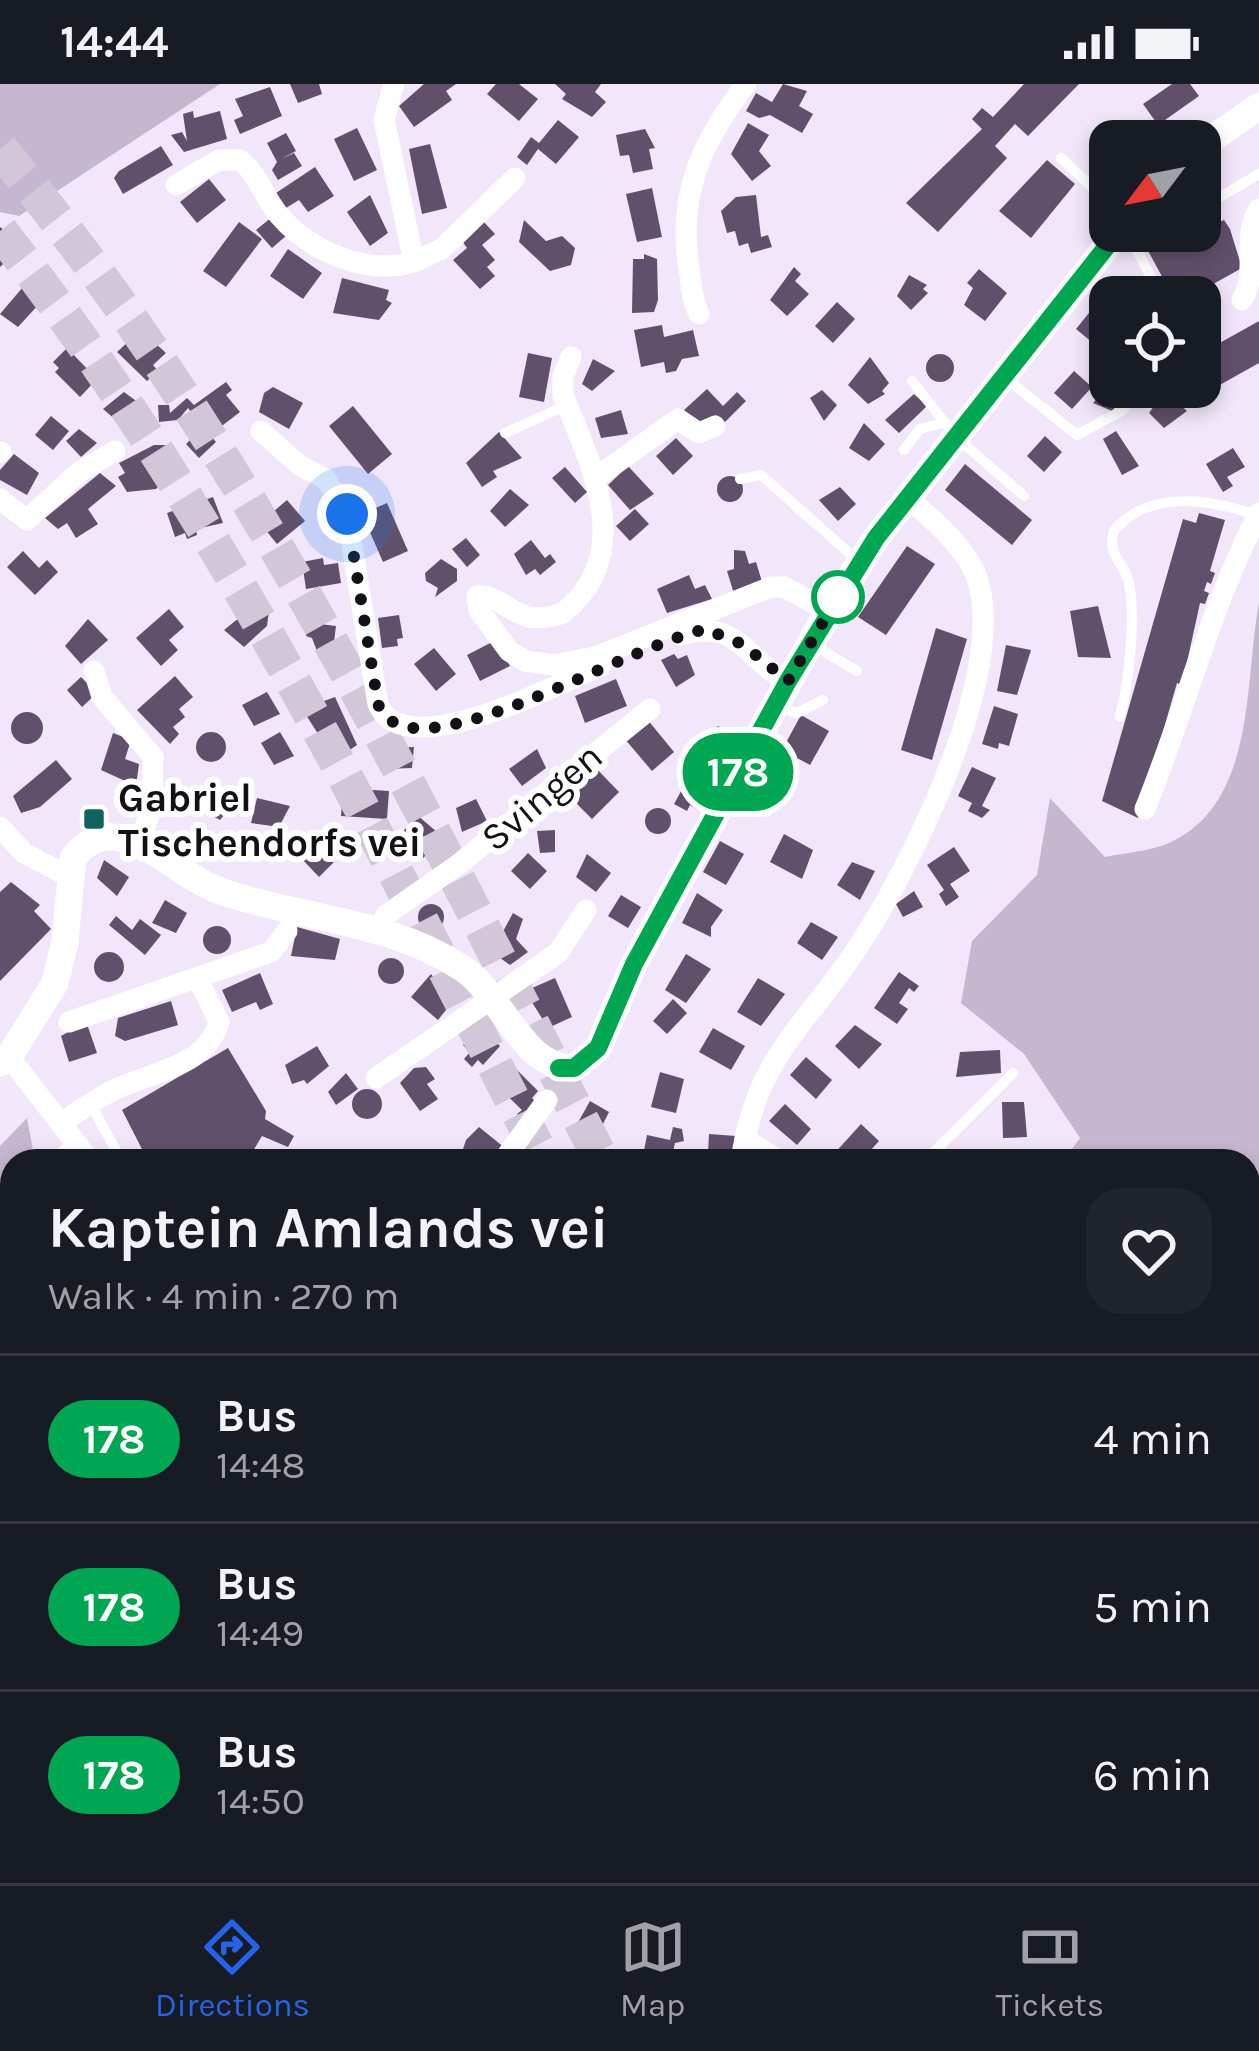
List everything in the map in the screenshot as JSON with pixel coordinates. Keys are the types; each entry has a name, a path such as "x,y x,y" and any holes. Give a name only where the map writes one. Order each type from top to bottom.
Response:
{"main road":[{"path":"1221,132 1259,106"},
{"path":"4,1060 55,982 68,926 68,876 73,858 94,839 121,838 197,882 230,895 379,930 460,967 494,995 533,1051 559,1068 574,1068 598,1048 634,964 809,642 860,562 950,430 1004,377 1110,252"}],"street":[{"path":"394,84 384,119 414,262"},
{"path":"699,314 686,249 687,193 703,144 746,84"},
{"path":"176,185 219,160 240,160 275,211 311,244 371,265 414,262 442,249 515,178"},
{"path":"1242,300 1250,289 1251,224 1259,208"},
{"path":"571,357 563,376 567,405 595,479 606,538 590,578 570,608 554,616 525,618 486,595 477,596 486,621 517,658 554,665 596,657 771,587 784,586 828,611"},
{"path":"595,479 678,419 699,433 715,426"},
{"path":"261,431 299,465 326,478 342,503 378,704 388,719 403,727 464,721 705,629 742,644 781,693"},
{"path":"0,499 27,520 79,472 115,451"},
{"path":"743,1149 769,1064 878,913 972,705 982,649 976,575 907,498"},
{"path":"1145,809 1186,707 1220,595 1258,514"},
{"path":"94,671 102,697 153,757 152,806 139,845"},
{"name":"Svingen","path":"379,930 386,915 459,864 650,709"},
{"path":"0,826 24,853 68,876"},
{"path":"376,1078 558,953 586,910"},
{"path":"69,1022 271,952 287,931"},
{"path":"61,1123 90,1103 184,1063 209,1045 219,1022 197,979"},
{"path":"4,1060 81,1149"},
{"path":"512,1149 547,1100"}],"lane":[{"path":"1061,158 1089,184"},
{"path":"1221,196 1259,174"},
{"path":"1004,377 1077,436 1124,408"},
{"path":"912,381 950,430 1024,496"},
{"path":"505,434 567,405"},
{"path":"904,450 920,429 950,430"},
{"path":"740,478 761,475 860,562"},
{"path":"1120,717 1129,651 1129,584 1112,553 1114,531 1134,512 1169,502 1258,514"},
{"path":"809,642 857,671"},
{"path":"781,693 797,713 824,700"},
{"path":"728,792 767,812"},
{"path":"937,1149 1013,1073"},
{"path":"90,1103 115,1149"}],"shaded area":[{"path":"0,84 220,84 19,216 0,212"},
{"path":"1259,603 1259,1149 1072,1149 1080,1138 1024,1054 961,1003 972,941 1037,875 1050,798 1105,857 1169,843 1198,824 1218,800 1232,770 1247,703"},
{"path":"27,1118 33,1149 0,1146"}],"building":[{"path":"290,84 319,84 322,94 298,103"},
{"path":"424,84 456,84 446,91 452,100 414,127 399,106"},
{"path":"496,84 519,84 538,99 519,121 487,94"},
{"path":"555,84 601,84 595,92 606,102 592,117 562,99 566,94"},
{"path":"783,84 807,91 799,106 813,114 802,133 770,115 759,118 746,111 756,93 772,102"},
{"path":"1024,84 1079,84 1028,136 1015,124 995,146 1007,158 938,232 906,203 982,129 972,119 982,108 993,117"},
{"path":"1172,84 1190,84 1199,96 1165,120 1154,120 1143,104"},
{"path":"270,87 282,116 240,134 234,120 243,116 235,99"},
{"path":"193,111 194,118 220,111 227,139 184,152 171,135 182,132 187,141 183,114"},
{"path":"558,120 579,137 556,164 538,149 527,165 517,157 531,137 539,143"},
{"path":"748,123 769,135 759,151 771,166 752,181 731,154"},
{"path":"357,128 377,170 354,181 334,139"},
{"path":"645,129 655,148 649,149 653,169 633,173 629,155 620,156 616,135"},
{"path":"286,133 296,151 281,159 294,153 302,166 278,180 272,170 277,162 267,143"},
{"path":"430,144 447,208 422,214 409,149"},
{"path":"161,146 173,165 123,194 114,178 119,171"},
{"path":"1047,160 1075,184 1031,238 999,211"},
{"path":"315,167 334,196 308,212 299,200 286,208 276,193"},
{"path":"209,179 226,200 197,223 180,202"},
{"path":"652,188 662,237 637,242 626,194"},
{"path":"370,195 388,233 370,246 347,212"},
{"path":"756,195 761,237 768,235 772,247 751,253 748,243 739,246 735,231 727,233 721,211 736,197"},
{"path":"272,217 287,235 272,248 256,230"},
{"path":"524,220 546,241 562,236 575,248 571,265 550,271 519,242"},
{"path":"1224,220 1242,268 1221,280 1221,276 1162,276 1149,252 1221,252"},
{"path":"483,221 495,234 482,245 495,260 487,267 495,276 480,289 453,260 467,248 462,241"},
{"path":"239,222 262,239 226,287 203,271"},
{"path":"0,227 24,244 0,267"},
{"path":"288,249 322,273 303,299 270,276"},
{"path":"644,254 657,259 658,300 654,312 632,313 633,259 644,259"},
{"path":"794,267 801,274 795,281 809,294 787,316 770,300"},
{"path":"979,269 1007,293 985,321 964,305 973,288 967,283"},
{"path":"909,275 927,285 923,289 928,293 911,310 897,296"},
{"path":"342,278 389,290 386,300 392,303 379,320 333,313"},
{"path":"23,287 40,303 18,327 0,314"},
{"path":"837,302 855,319 833,343 815,326"},
{"path":"1089,313 1089,340 1076,329"},
{"path":"1259,321 1259,363 1221,384 1221,342"},
{"path":"662,325 664,337 693,330 699,356 682,359 676,371 666,373 664,362 641,367 634,330"},
{"path":"141,330 166,353 153,365 158,371 147,381 117,352"},
{"path":"67,348 97,379 80,397 55,372 59,368 53,362"},
{"path":"528,353 552,358 544,402 519,397"},
{"path":"940,354 950,358 954,368 950,378 940,382 930,378 926,368 930,358"},
{"path":"870,357 889,383 882,391 885,394 868,404 848,385"},
{"path":"593,359 615,371 592,391 582,384"},
{"path":"1074,371 1089,384 1072,409 1054,393"},
{"path":"226,382 232,390 226,395 240,412 210,435 216,442 199,458 186,444 204,427 188,408 178,420 159,422 158,405 169,405 170,413 187,398 194,405"},
{"path":"273,387 303,403 289,429 259,412 264,393"},
{"path":"707,389 723,406 737,392 746,401 724,423 716,415 702,428 684,410"},
{"path":"822,390 837,405 824,421 810,398"},
{"path":"124,392 139,403 144,414 124,427 103,409"},
{"path":"914,394 927,406 899,433 885,420"},
{"path":"353,406 392,454 368,474 329,426"},
{"path":"1153,408 1187,411 1164,428 1149,413"},
{"path":"621,410 628,434 601,438 595,418"},
{"path":"51,416 69,431 53,450 35,435"},
{"path":"864,423 885,444 869,461 849,448"},
{"path":"79,429 97,443 81,457 66,441"},
{"path":"1116,431 1139,466 1122,475 1103,439"},
{"path":"499,432 522,458 493,471 497,477 482,487 466,463"},
{"path":"1045,436 1062,452 1044,472 1027,456"},
{"path":"676,438 693,456 673,475 656,456"},
{"path":"154,445 169,445 178,467 156,489 127,492 118,477 125,473 119,463"},
{"path":"1233,448 1245,467 1227,477 1233,486 1223,492 1206,464"},
{"path":"14,454 39,473 27,495 0,480 0,470"},
{"path":"965,464 1032,520 1012,545 945,490"},
{"path":"628,466 654,494 630,510 608,485"},
{"path":"565,467 587,492 575,503 552,478"},
{"path":"100,473 116,486 88,509 98,524 76,538 67,523 58,529 45,518"},
{"path":"730,476 740,479 740,499 730,502 720,499 717,489 720,479"},
{"path":"840,487 856,504 838,521 819,500"},
{"path":"510,489 529,505 505,527 490,511"},
{"path":"213,497 223,523 196,529 197,535 187,539 185,533 175,537 167,513"},
{"path":"287,500 305,521 277,544 260,523"},
{"path":"387,503 408,551 383,562 362,514"},
{"path":"635,509 649,524 630,541 616,526"},
{"path":"1199,513 1225,520 1210,571 1215,573 1204,591 1209,593 1205,604 1200,603 1182,685 1177,683 1138,818 1102,801 1183,519 1196,523"},
{"path":"466,538 480,555 467,567 452,549"},
{"path":"531,540 545,558 550,554 556,562 540,575 535,569 526,575 514,554"},
{"path":"907,546 935,564 886,635 858,617"},
{"path":"734,550 745,551 749,564 756,562 763,585 734,594 727,571 734,569"},
{"path":"23,551 39,568 47,560 58,572 35,595 7,567"},
{"path":"323,558 324,565 338,563 341,583 306,589 302,562"},
{"path":"441,559 457,569 457,581 435,597 438,588 426,581 425,573"},
{"path":"689,575 695,589 705,585 712,599 667,613 657,589"},
{"path":"257,595 269,611 267,626 244,647 224,630 245,613 235,610"},
{"path":"1098,606 1111,658 1078,657 1070,611"},
{"path":"169,609 184,627 169,640 178,650 161,666 136,638"},
{"path":"399,615 403,638 397,639 398,646 382,648 378,618"},
{"path":"88,619 108,640 81,664 65,646"},
{"path":"320,624 336,626 332,658 320,659 312,638 306,636 307,629"},
{"path":"936,628 967,639 932,760 901,750"},
{"path":"496,640 510,666 480,681 467,655"},
{"path":"1006,645 1031,650 1017,695 997,691"},
{"path":"434,648 456,674 436,691 414,664"},
{"path":"674,654 678,659 687,655 695,675 676,687 661,660"},
{"path":"175,676 193,697 179,709 185,717 173,727 179,734 170,744 137,710"},
{"path":"81,677 97,693 82,707 67,690"},
{"path":"616,679 627,706 585,723 575,696"},
{"path":"267,692 280,714 254,726 242,705"},
{"path":"335,697 357,745 335,760 302,709"},
{"path":"994,706 1018,714 1009,746 999,743 998,749 982,744"},
{"path":"27,712 38,717 43,728 38,739 27,744 16,739 11,728 16,717"},
{"path":"801,715 829,731 810,765 782,750"},
{"path":"647,719 674,752 652,771 624,738"},
{"path":"718,726 736,739 722,758 704,745"},
{"path":"211,732 226,747 211,762 196,747"},
{"path":"280,732 294,756 274,765 261,743"},
{"path":"113,733 131,740 125,759 139,764 136,786 101,770"},
{"path":"414,747 412,768 386,769 389,748"},
{"path":"537,749 546,768 522,786 509,769"},
{"path":"56,760 72,779 40,807 21,813 13,796"},
{"path":"594,766 619,792 592,819 567,794"},
{"path":"972,767 996,778 982,806 990,810 982,818 968,811 972,803 958,796"},
{"path":"765,769 780,784 765,799 750,784"},
{"path":"690,775 710,787 698,810 690,805 687,811 674,804"},
{"path":"213,784 235,801 220,820 195,806"},
{"path":"343,788 389,791 387,819 341,816"},
{"path":"257,798 290,806 279,827 251,823"},
{"path":"476,799 487,821 462,832 456,808"},
{"path":"658,808 671,821 658,834 645,821"},
{"path":"417,815 437,832 433,835 438,844 423,858 402,833"},
{"path":"555,830 555,852 540,853 537,831"},
{"path":"784,834 813,850 802,879 770,862"},
{"path":"324,835 343,853 319,877 301,858"},
{"path":"720,841 744,854 726,885 703,872"},
{"path":"954,847 970,871 950,884 959,897 946,906 939,894 944,890 927,865"},
{"path":"528,853 547,871 530,889 511,871"},
{"path":"587,854 611,873 596,892 576,877"},
{"path":"104,860 129,877 117,896 97,878"},
{"path":"852,862 875,871 860,900 837,885"},
{"path":"11,882 40,905 34,911 51,929 0,981 0,892"},
{"path":"914,891 923,907 903,917 896,904"},
{"path":"697,893 723,910 711,927 711,937 682,923"},
{"path":"621,895 641,907 628,928 608,916"},
{"path":"165,900 187,913 176,933 152,923"},
{"path":"431,904 444,917 431,930 418,917"},
{"path":"513,913 523,919 516,939 528,952 510,965 493,953 490,939 495,933 500,937"},
{"path":"116,916 132,930 140,919 161,935 145,955 109,925"},
{"path":"811,922 838,937 822,960 797,943"},
{"path":"217,926 227,930 231,940 227,950 217,954 207,950 203,940 207,930"},
{"path":"297,927 340,939 335,960 291,956"},
{"path":"109,952 124,967 109,982 94,967"},
{"path":"686,954 711,969 686,1003 665,990"},
{"path":"391,958 404,971 391,984 378,971"},
{"path":"899,972 919,986 914,992 909,988 899,1003 908,1009 897,1024 874,1008"},
{"path":"260,973 273,1004 260,1010 256,1002 232,1012 222,990"},
{"path":"431,974 445,994 449,989 457,996 438,1020 411,997"},
{"path":"555,978 572,1017 548,1028 525,991"},
{"path":"758,978 785,994 761,1026 737,1012"},
{"path":"673,999 687,1013 667,1034 653,1021"},
{"path":"171,1001 178,1025 125,1041 115,1036 118,1018"},
{"path":"81,1025 88,1027 97,1053 69,1062 61,1036"},
{"path":"855,1025 882,1044 859,1069 835,1046"},
{"path":"480,1027 500,1046 483,1065 478,1060 472,1067 464,1059 470,1052 463,1045"},
{"path":"713,1028 745,1046 731,1070 699,1052"},
{"path":"317,1046 329,1066 307,1084 304,1080 292,1084 285,1065"},
{"path":"228,1048 266,1111 265,1119 294,1136 288,1147 262,1136 254,1149 142,1149 122,1110"},
{"path":"1000,1050 1001,1073 956,1077 960,1052"},
{"path":"806,1057 832,1080 816,1099 790,1075"},
{"path":"511,1064 538,1091 532,1098 538,1104 524,1120 517,1114 522,1110 493,1082"},
{"path":"426,1067 435,1079 427,1084 438,1099 420,1111 400,1083 414,1068"},
{"path":"660,1072 684,1079 676,1113 651,1107"},
{"path":"346,1073 358,1089 336,1105 328,1092"},
{"path":"367,1089 378,1093 382,1104 378,1115 367,1119 356,1115 352,1104 356,1093"},
{"path":"590,1101 609,1112 592,1146 571,1135"},
{"path":"1002,1102 1024,1102 1027,1137 1003,1138"},
{"path":"785,1104 811,1129 797,1145 769,1121"},
{"path":"861,1124 879,1141 872,1149 838,1149"},
{"path":"479,1127 505,1148 463,1149"},
{"path":"673,1127 682,1129 684,1141 675,1143 674,1149 644,1149 647,1135 670,1140"},
{"path":"709,1134 736,1136 735,1149 708,1149"}],"tunnel":[{"path":"0,149 91,265 254,510 399,768 596,1149"},
{"path":"0,231 81,339 227,566 358,802 538,1149"}],"bus line":[{"name":"178","path":"559,1068 574,1068 598,1048 634,964 809,642 876,538 1102,252"}],"place":[{"name":"Gabriel Tischendorfs vei","path":"94,819"}],"route":[{"path":"347,514 378,704 388,719 403,727 464,721 705,629 723,632 788,681 838,597"}]}
